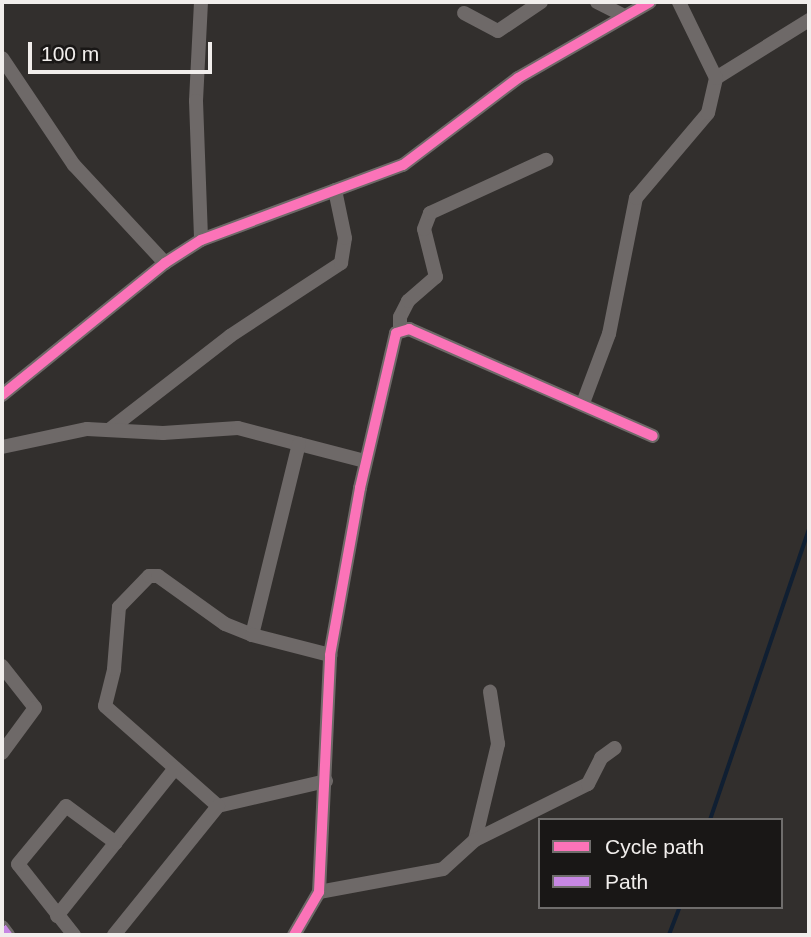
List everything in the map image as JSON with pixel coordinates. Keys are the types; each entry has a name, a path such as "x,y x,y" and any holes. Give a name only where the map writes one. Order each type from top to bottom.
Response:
{"street":[{"path":"201,2 196,101 201,240"},
{"path":"464,13 498,31 541,2"},
{"path":"597,2 624,16"},
{"path":"2,395 165,263 201,240 402,164 518,78 650,2"},
{"path":"679,2 716,78"},
{"path":"583,403 609,334 636,198 703,123 716,78 809,20"},
{"path":"2,58 74,165 165,263"},
{"path":"294,935 319,892 330,655 365,461 394,338 400,330 400,317 408,301 436,277 424,229 430,213 547,160"},
{"path":"109,430 230,336 341,263 345,238 335,190"},
{"path":"400,330 409,329 583,403 653,436"},
{"path":"2,447 46,435 109,430 163,433 238,428 365,461"},
{"path":"252,635 299,444"},
{"path":"218,806 105,706 114,669 119,607 143,578 158,576 225,624 252,635 330,655"},
{"path":"2,666 35,708 2,753"},
{"path":"475,840 498,744 490,692"},
{"path":"319,892 425,875 457,860 475,840 588,784 601,758 615,748"},
{"path":"57,916 175,768"},
{"path":"114,935 218,806 326,781"},
{"path":"74,935 18,864 66,806 116,843"},
{"path":"2,928 8,935"}],"waterway":[{"path":"711,818 809,529"},
{"path":"669,935 679,909"}],"marked path":[{"path":"2,927 8,935"}],"cycle path":[{"path":"2,395 165,263 201,240 403,165 518,78 650,2"},
{"path":"294,935 319,892 330,655 360,488 396,333 409,329 653,436"}]}
